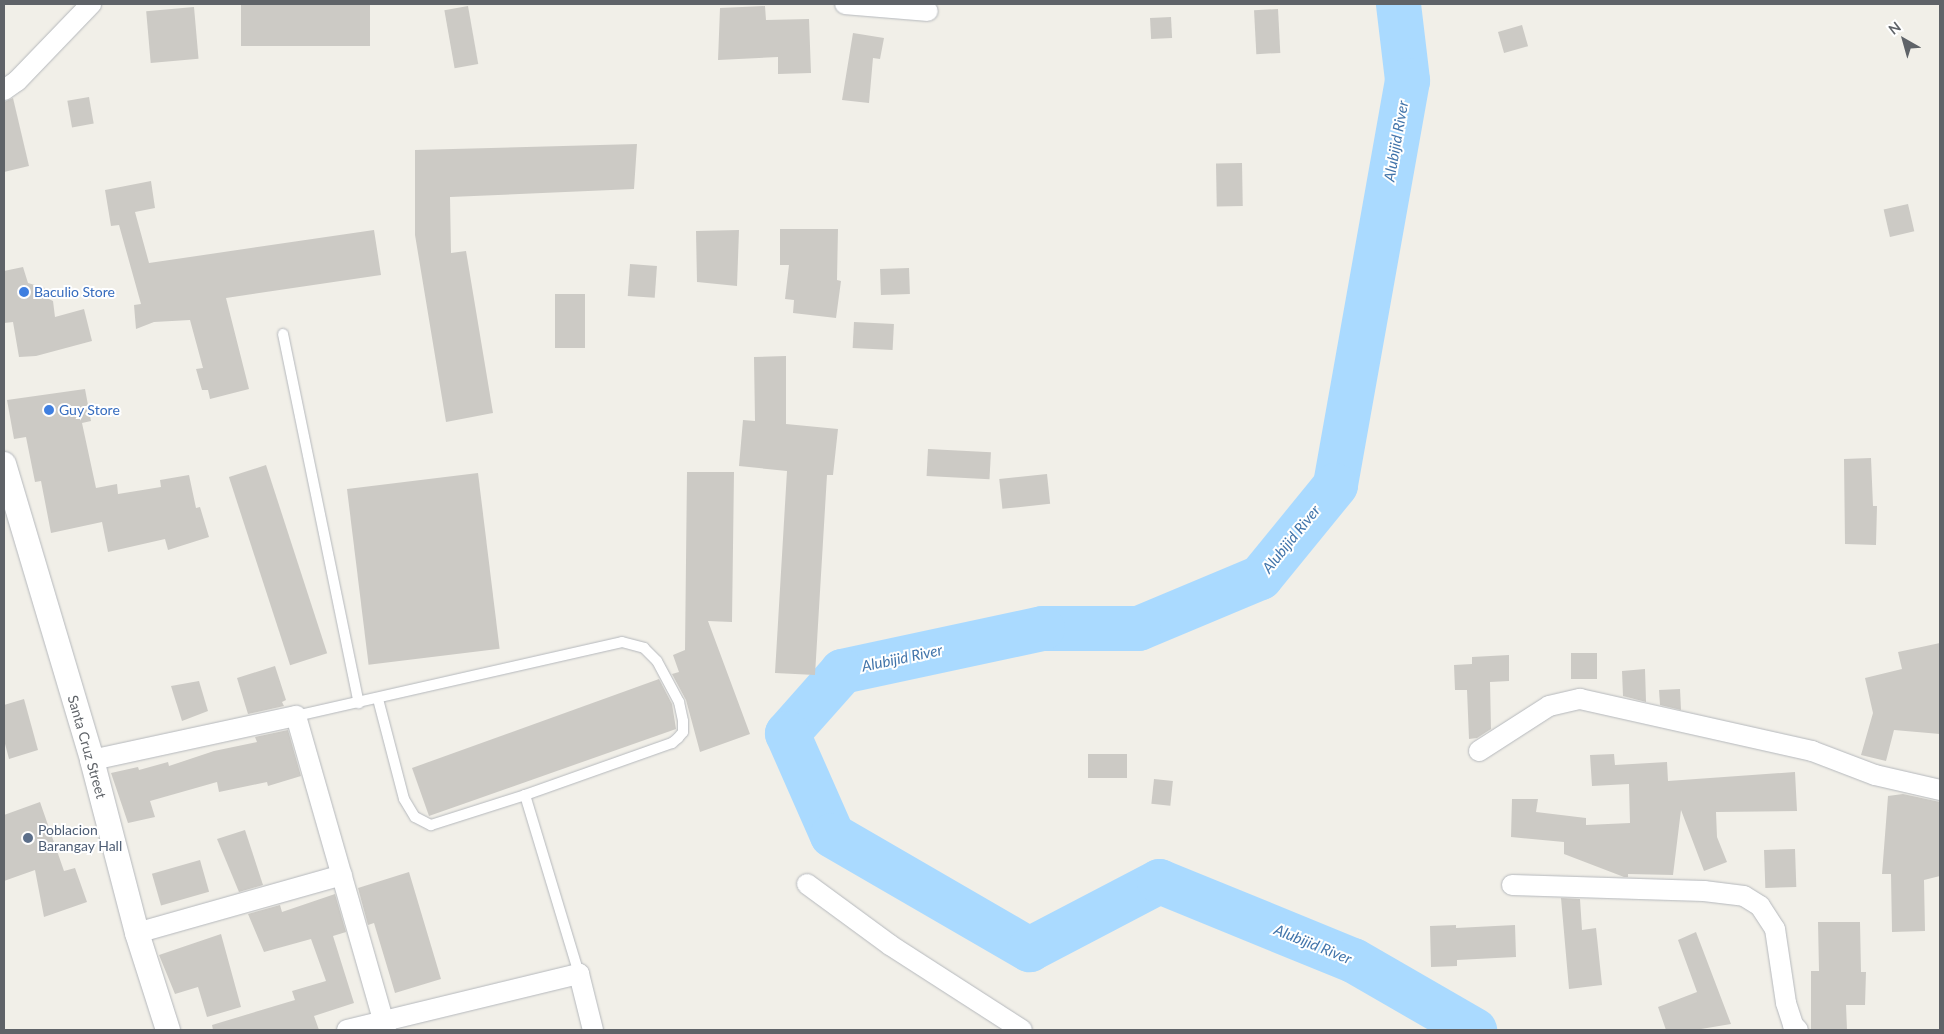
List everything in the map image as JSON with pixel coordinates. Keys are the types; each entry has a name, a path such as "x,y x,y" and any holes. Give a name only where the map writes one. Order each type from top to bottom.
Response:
{"street":[{"path":"4,90 18,81 91,4"},
{"path":"845,4 928,11"},
{"name":"Santa Cruz Street","path":"4,464 92,760 137,933 168,1030"},
{"path":"1479,751 1549,706 1580,699 1812,751 1875,775 1940,790"},
{"path":"92,760 296,716 384,1026"},
{"path":"137,933 342,875"},
{"path":"807,884 890,945 1022,1030"},
{"path":"1512,885 1704,891 1744,896 1760,906 1775,929 1786,1003 1793,1025 1798,1030"},
{"path":"347,1030 384,1026 579,974 593,1030"}],"lane":[{"path":"283,334 359,703"},
{"path":"296,716 378,699 622,642 644,648 657,661 679,702 683,732 678,738 525,796 431,825 415,817 404,799 378,699"},
{"path":"525,796 579,974"}],"building":[{"path":"241,4 370,4 370,46 241,46"},
{"path":"468,6 478,64 455,68 444,10"},
{"path":"765,6 766,20 809,19 811,73 778,74 778,57 718,60 720,8"},
{"path":"194,7 199,59 151,63 146,11"},
{"path":"1278,9 1280,53 1256,54 1254,10"},
{"path":"1171,17 1172,38 1151,39 1150,18"},
{"path":"1522,25 1528,46 1504,53 1498,32"},
{"path":"853,33 884,38 880,59 873,58 869,103 842,100"},
{"path":"89,97 94,124 72,127 67,101"},
{"path":"13,98 29,166 4,172 4,102"},
{"path":"637,144 634,189 450,197 451,253 466,251 493,413 446,422 415,235 415,150"},
{"path":"1216,163 1242,163 1243,206 1217,206"},
{"path":"151,181 155,208 135,212 149,263 374,230 381,275 226,298 249,389 210,399 208,390 202,390 196,369 203,368 190,320 154,322 136,329 134,305 141,304 119,225 111,226 105,190"},
{"path":"1908,204 1914,231 1890,237 1884,210"},
{"path":"780,229 838,229 837,280 841,281 836,318 793,313 794,300 785,299 789,265 780,265"},
{"path":"739,230 737,286 697,282 696,231"},
{"path":"630,264 657,266 655,298 628,296"},
{"path":"23,267 28,283 45,288 43,296 53,301 55,317 84,309 92,341 36,356 19,357 13,322 4,323 4,271"},
{"path":"909,268 910,294 881,295 880,269"},
{"path":"555,294 585,294 585,348 555,348"},
{"path":"854,322 894,324 893,350 853,348"},
{"path":"786,356 786,424 838,429 833,475 827,475 815,675 775,673 787,471 739,466 743,420 755,421 754,357"},
{"path":"85,389 91,421 82,423 96,488 117,484 118,494 161,487 160,480 189,475 196,508 200,507 209,537 168,550 165,539 108,552 102,522 51,533 41,481 35,482 26,437 14,439 7,400"},
{"path":"928,449 991,452 990,479 927,476"},
{"path":"1871,458 1873,506 1877,506 1876,545 1845,544 1844,459"},
{"path":"266,465 327,653 290,665 229,477"},
{"path":"687,472 734,472 732,622 708,621 750,734 700,752 686,700 672,674 679,672 673,655 685,650"},
{"path":"478,473 500,649 369,665 347,489"},
{"path":"1047,474 1050,504 1002,509 999,479"},
{"path":"1940,643 1940,734 1894,730 1886,761 1861,755 1873,713 1865,678 1902,669 1898,652"},
{"path":"1571,653 1597,653 1597,679 1571,679"},
{"path":"1509,655 1509,681 1490,682 1491,729 1477,738 1469,739 1467,690 1455,690 1454,665 1472,664 1472,657"},
{"path":"275,666 286,700 282,702 284,706 248,714 237,678"},
{"path":"1645,669 1646,702 1623,696 1622,671"},
{"path":"659,679 672,704 676,729 429,816 412,768"},
{"path":"199,681 208,711 182,721 171,686"},
{"path":"1680,689 1681,710 1660,705 1659,690"},
{"path":"24,699 38,750 9,759 4,740 4,705"},
{"path":"288,730 301,776 268,786 267,782 219,792 217,782 150,801 155,817 128,823 111,773 138,767 139,770 168,762 169,766 214,751 257,742 255,737"},
{"path":"1088,754 1127,754 1127,778 1088,778"},
{"path":"1614,754 1615,765 1667,762 1668,781 1795,772 1797,811 1716,812 1717,837 1727,862 1704,871 1681,810 1673,875 1628,874 1628,877 1624,877 1564,854 1564,842 1511,837 1512,799 1538,799 1536,812 1586,818 1586,825 1630,823 1629,784 1592,786 1590,755"},
{"path":"1154,779 1173,781 1170,806 1151,804"},
{"path":"1903,794 1940,802 1940,876 1924,880 1925,931 1892,932 1891,874 1882,874 1888,796"},
{"name":"Poblacion Barangay Hall","path":"40,802 64,871 75,868 87,902 44,917 35,870 4,881 4,815"},
{"path":"245,830 263,885 239,892 217,839"},
{"path":"1795,849 1796,887 1765,888 1764,850"},
{"path":"200,860 209,892 161,906 152,874"},
{"path":"409,872 441,979 395,993 374,923 368,925 358,888"},
{"path":"335,894 346,932 333,936 354,1003 314,1016 319,1030 213,1030 212,1025 295,1000 292,991 326,981 311,939 264,952 248,914 280,905 282,912"},
{"path":"1561,898 1580,899 1582,930 1596,928 1602,985 1569,989"},
{"path":"1818,922 1860,922 1861,972 1866,972 1865,1005 1846,1005 1847,1030 1811,1030 1811,971 1819,971"},
{"path":"1456,925 1456,928 1515,925 1516,957 1457,960 1457,966 1431,967 1430,926"},
{"path":"1696,932 1731,1024 1695,1030 1666,1030 1658,1007 1697,992 1678,940"},
{"path":"221,934 241,1007 207,1017 198,987 175,994 159,955"}],"waterway":[{"name":"Alubijid River","path":"1398,4 1407,80 1335,485 1260,577 1138,628 1042,628 842,671 787,733 832,835 1029,949 1159,881 1353,960 1474,1030"}],"place":[{"name":"Baculio Store","path":"24,292"},
{"name":"Guy Store","path":"49,410"},
{"name":"Poblacion Barangay Hall","path":"28,838"}]}
